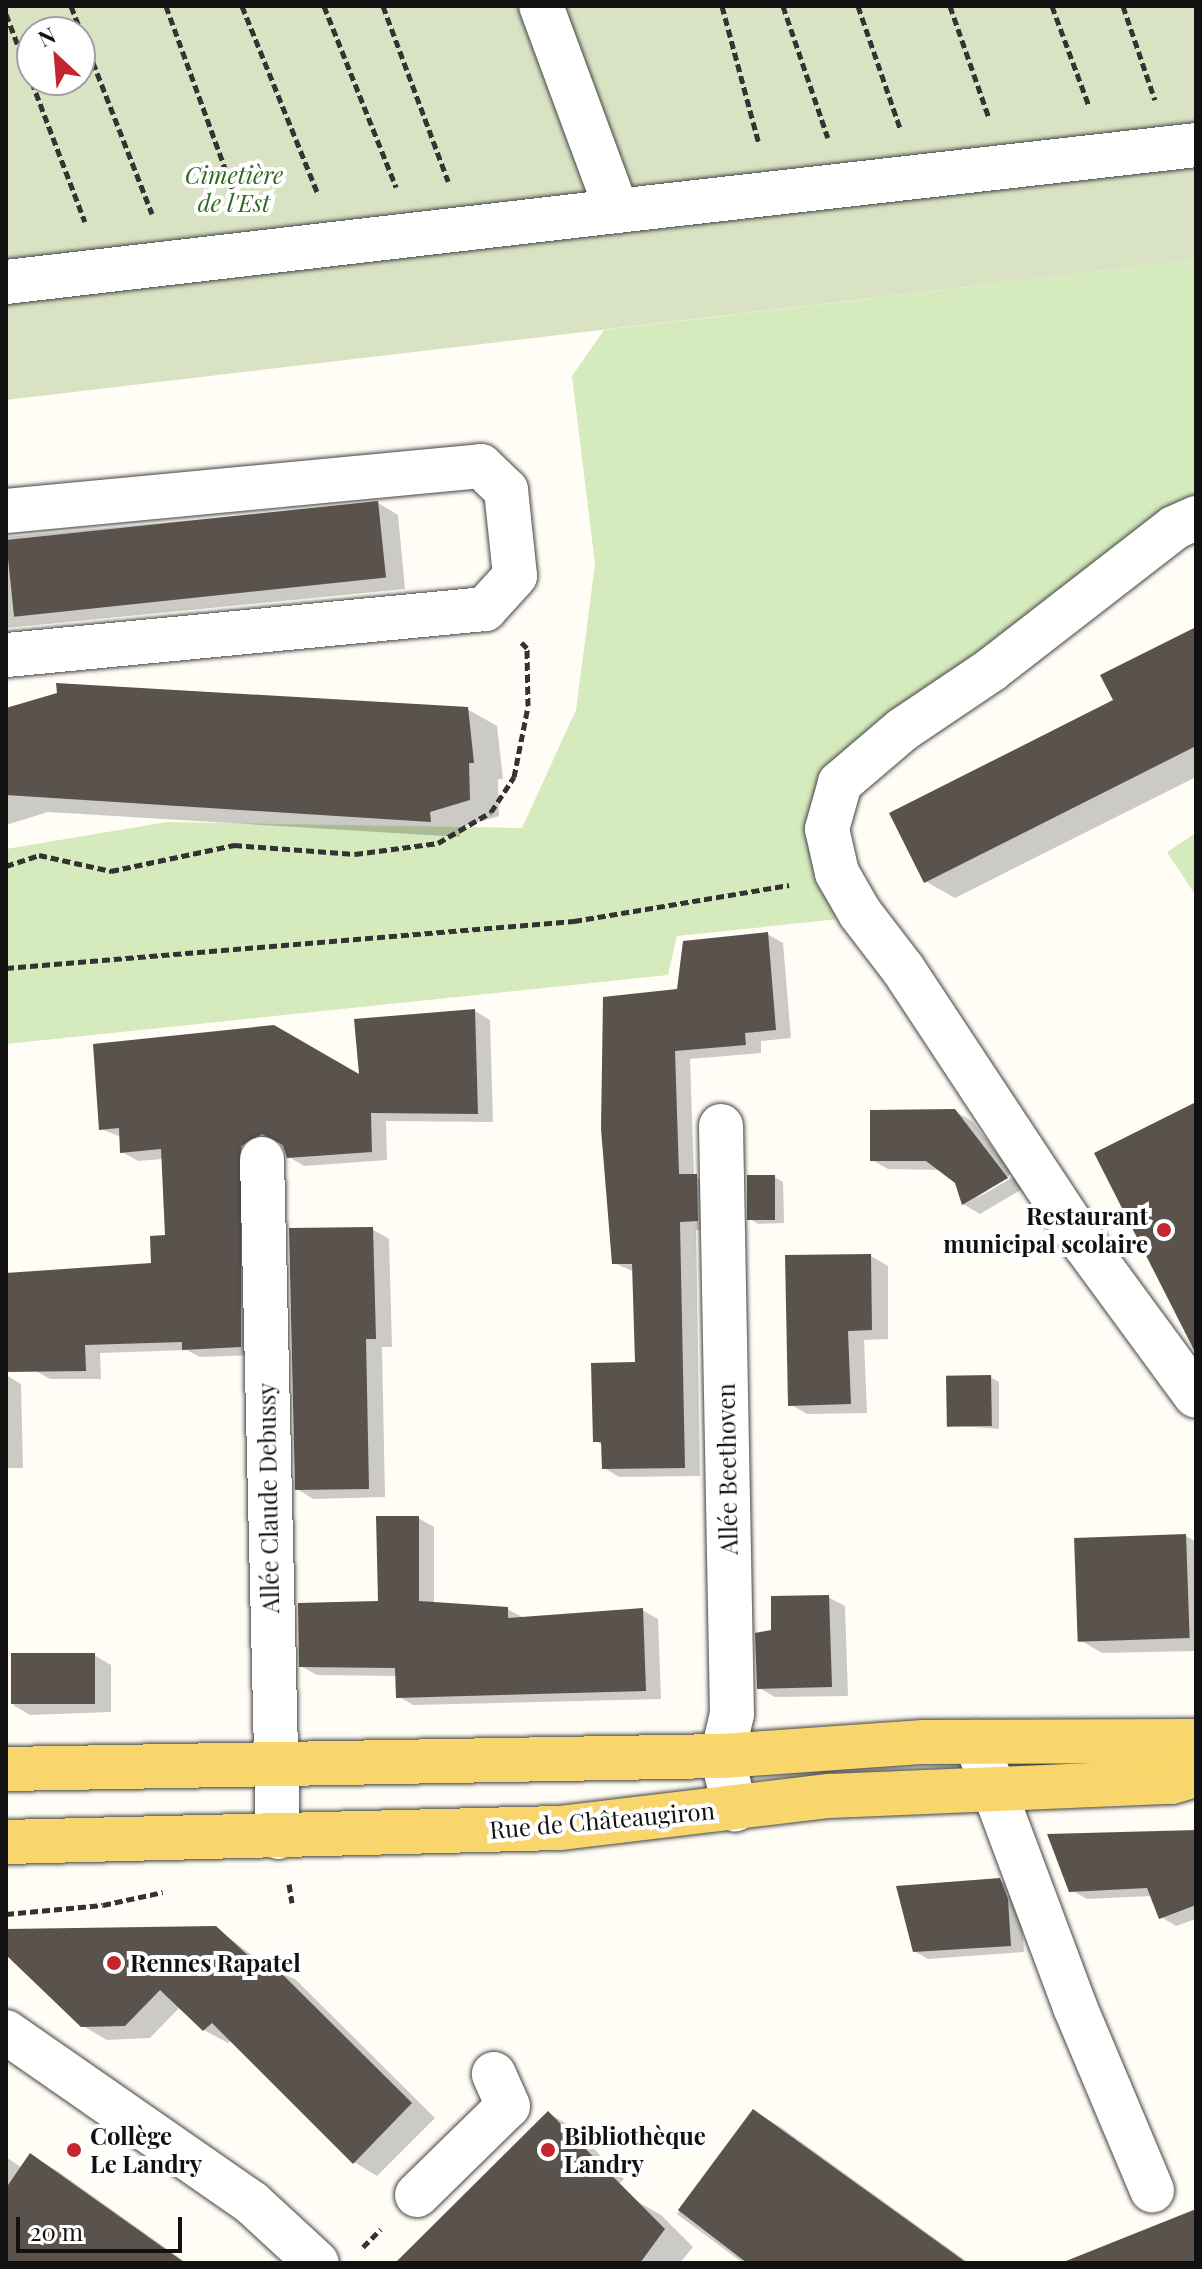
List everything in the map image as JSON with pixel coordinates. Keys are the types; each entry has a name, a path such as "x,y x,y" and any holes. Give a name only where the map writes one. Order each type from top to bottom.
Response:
{"main road":[{"path":"6,1769 722,1756 976,1742 1196,1741"},
{"name":"Rue de Châteaugiron","path":"6,1842 560,1828 830,1796 1171,1782 1196,1775"}],"street":[{"path":"541,6 617,211"},
{"path":"6,282 1196,145"},
{"path":"6,511 481,466 506,490 515,576 485,609 6,655"},
{"path":"1196,518 1174,528 991,670 902,730 840,783 827,829 837,873 1085,1245 1196,1396"},
{"name":"Allée Beethoven","path":"721,1126 732,1714 722,1756 735,1809"},
{"name":"Allée Claude Debussy","path":"262,1159 278,1837"},
{"path":"976,1742 1075,2007 1152,2190"},
{"path":"6,2032 252,2203 317,2263"},
{"path":"417,2195 508,2106 494,2074"}],"path":[{"path":"71,6 154,219"},
{"path":"166,6 256,253"},
{"path":"242,6 338,244"},
{"path":"324,6 414,235"},
{"path":"383,6 466,229"},
{"path":"722,6 772,194"},
{"path":"783,6 845,185"},
{"path":"858,6 918,178"},
{"path":"950,6 1006,167"},
{"path":"1052,6 1108,156"},
{"path":"1123,6 1160,116"},
{"path":"6,14 103,271"},
{"path":"6,866 39,855 111,871 234,845 355,854 438,843 491,812 514,777 528,706 527,648 485,609"},
{"path":"6,968 574,921 701,903 837,873"}],"green space":[{"name":"Cimetière de l'Est","path":"6,6 1196,6 1196,260 6,400"},
{"path":"1196,260 1196,502 849,745 827,798 849,918 677,936 668,975 6,1044 6,849 167,822 522,828 576,710 595,564 572,376 604,330"},
{"path":"1196,833 1196,896 1167,852"}],"building":[{"path":"378,501 386,578 14,617 6,540"},
{"path":"1196,627 1196,746 924,883 889,813 1113,700 1100,675"},
{"path":"56,683 468,707 474,763 469,763 470,800 430,812 431,822 6,795 6,708 57,693"},
{"path":"768,932 776,1030 745,1033 746,1045 675,1051 679,1174 697,1174 698,1221 680,1222 685,1468 602,1469 601,1442 593,1442 591,1363 635,1362 632,1264 612,1264 601,1129 603,997 677,989 683,941"},
{"path":"475,1009 478,1114 371,1113 372,1152 287,1158 283,1145 262,1134 241,1146 241,1347 182,1350 182,1342 85,1345 86,1371 6,1372 6,1273 151,1263 150,1236 165,1235 161,1149 120,1153 119,1128 99,1130 93,1044 274,1025 359,1074 354,1019"},
{"name":"Restaurant municipal scolaire","path":"1196,1102 1196,1354 1094,1153"},
{"path":"955,1109 1008,1178 962,1205 955,1183 926,1161 870,1161 870,1110"},
{"path":"747,1175 775,1175 775,1220 747,1220"},
{"path":"373,1227 376,1339 366,1339 369,1489 295,1490 289,1228"},
{"path":"871,1254 872,1330 848,1331 851,1404 788,1406 785,1255"},
{"path":"991,1375 992,1426 947,1427 946,1376"},
{"path":"376,1516 419,1516 419,1601 508,1607 508,1618 643,1608 646,1691 396,1698 395,1668 299,1667 298,1603 378,1601"},
{"path":"1186,1534 1190,1638 1078,1642 1074,1538"},
{"path":"829,1595 832,1687 757,1689 755,1633 771,1630 771,1596"},
{"path":"11,1653 95,1653 95,1704 11,1704"},
{"path":"1196,1830 1196,1905 1159,1919 1147,1888 1069,1892 1047,1834"},
{"path":"1000,1878 1008,1899 1011,1946 913,1952 896,1886"},
{"path":"216,1926 264,1970 271,1963 412,2103 353,2164 212,2023 203,2031 160,1990 125,2026 81,2027 6,1955 6,1929"},
{"path":"753,2109 967,2263 747,2263 678,2210"},
{"name":"Bibliothèque Landry","path":"548,2111 665,2229 640,2263 395,2263"},
{"path":"30,2153 185,2263 6,2263 6,2188"},
{"path":"1196,2209 1196,2263 1066,2263 1066,2261"}],"place":[{"name":"Restaurant municipal scolaire","path":"1164,1230"},
{"name":"Rennes Rapatel","path":"114,1963"},
{"name":"Collège Le Landry","path":"74,2150"},
{"name":"Bibliothèque Landry","path":"548,2150"}]}
